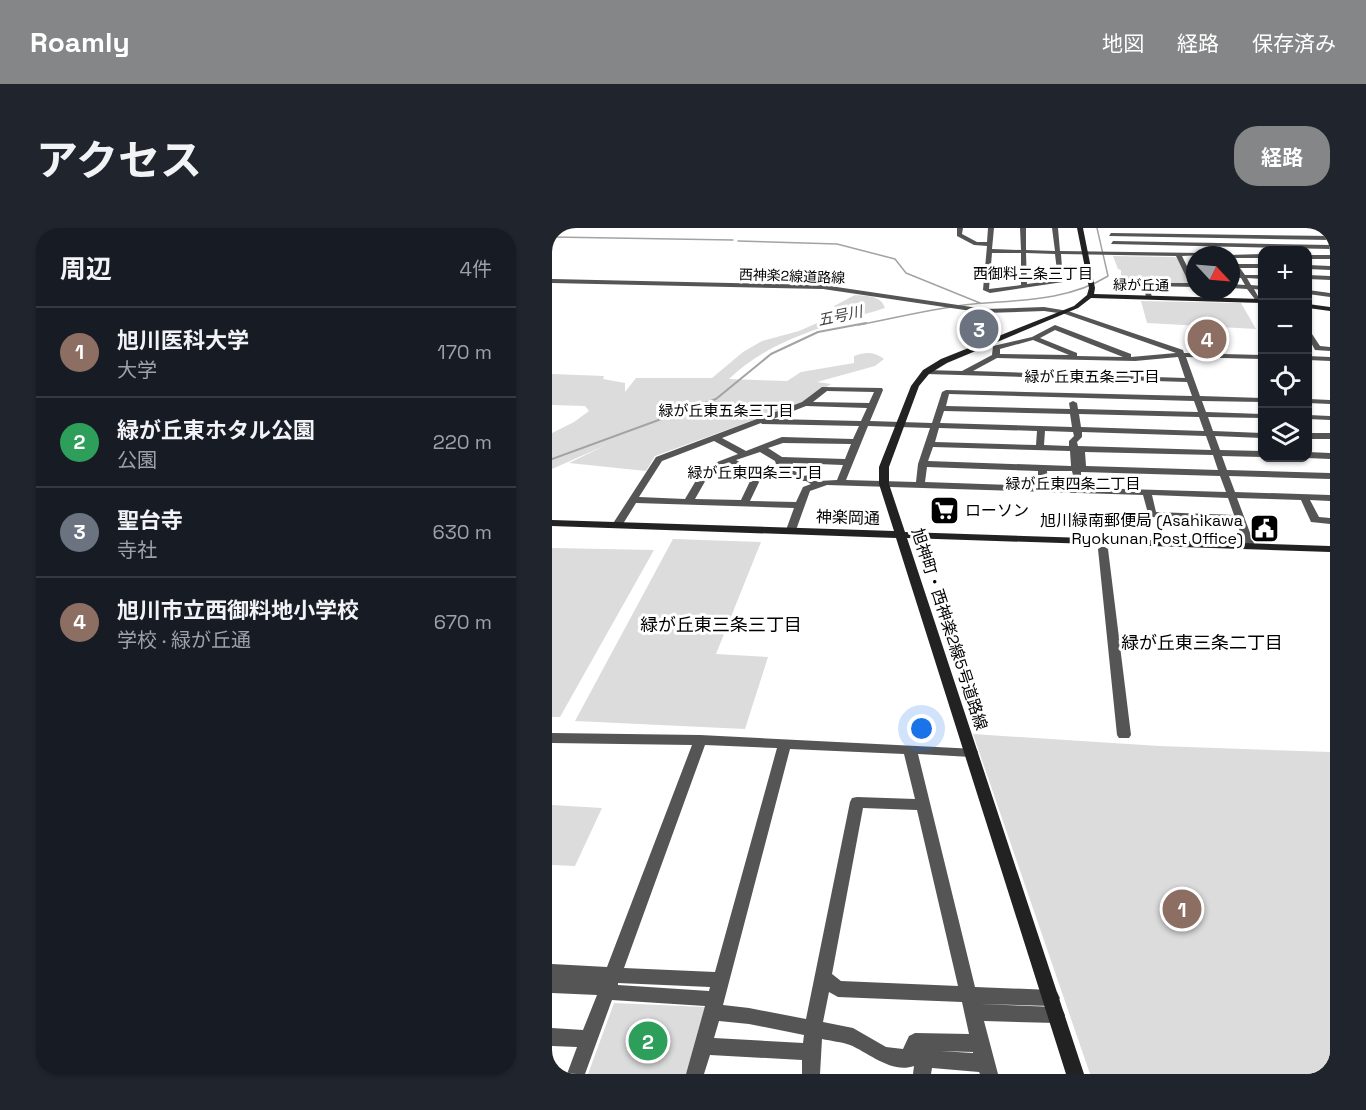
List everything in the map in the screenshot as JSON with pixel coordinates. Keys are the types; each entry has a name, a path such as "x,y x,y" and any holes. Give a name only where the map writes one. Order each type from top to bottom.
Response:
{"street":[{"path":"960,228 959,235 989,248 1023,252 1186,255"},
{"path":"991,228 986,290 1061,281 1055,228"},
{"path":"1023,228 1024,286"},
{"path":"1080,228 1091,292"},
{"path":"1214,228 1224,245"},
{"path":"1112,253 1113,243 1110,231 1330,238"},
{"path":"1113,243 1330,247"},
{"path":"1178,255 1186,269"},
{"path":"1240,256 1258,256"},
{"path":"1312,257 1330,257"},
{"path":"1240,266 1258,266"},
{"path":"1312,267 1330,268"},
{"path":"1240,274 1258,298"},
{"path":"1242,276 1258,277"},
{"path":"1312,278 1330,278"},
{"name":"西神楽2線道路線","path":"552,281 823,287 994,312 1044,309 1066,312 1180,352 1181,355"},
{"path":"1149,297 1145,284 1186,285"},
{"path":"1240,286 1258,288"},
{"name":"緑が丘通","path":"1091,292 1149,297 1258,300"},
{"name":"旭神町・西神楽2線5号道路線","path":"1075,1074 884,484 884,467 915,386 926,372 944,361 1066,312 1083,303 1091,292"},
{"path":"1312,292 1330,295"},
{"path":"1312,307 1330,309"},
{"path":"996,356 996,348 1034,338 1055,327 1135,359"},
{"path":"1034,338 1080,358"},
{"path":"1312,338 1318,348 1330,349"},
{"path":"962,373 996,356 1135,359 1181,355 1258,357"},
{"path":"1181,355 1250,546"},
{"path":"1325,358 1330,370"},
{"path":"926,372 1190,380"},
{"path":"617,525 659,459 805,404 825,389 879,390 841,483"},
{"path":"920,485 923,464 946,392 1258,400"},
{"path":"1072,395 1078,437 1073,441 1076,449 1077,478 1087,482 1088,491"},
{"path":"1312,401 1330,402"},
{"path":"805,404 872,406"},
{"path":"941,408 1258,416"},
{"path":"1312,417 1330,418"},
{"path":"762,421 1258,435"},
{"path":"1040,448 1041,428"},
{"path":"1312,436 1330,436"},
{"path":"715,438 746,454"},
{"path":"688,502 707,469 782,440 856,442"},
{"path":"929,444 1258,454"},
{"path":"759,449 780,460 848,462"},
{"path":"759,449 780,463 789,463 786,470"},
{"path":"1312,455 1330,456"},
{"path":"729,460 757,476 786,470 802,479 807,477 819,484"},
{"path":"923,464 1330,476"},
{"path":"1042,468 1043,489"},
{"path":"744,504 757,476"},
{"path":"791,530 806,489 826,482 1330,498"},
{"path":"1147,492 1152,515 1240,518"},
{"path":"1304,497 1315,520 1330,521"},
{"path":"633,501 799,506"},
{"name":"神楽岡通","path":"552,523 1330,549"},
{"path":"1103,549 1124,735"},
{"path":"552,738 700,740 971,752"},
{"path":"576,1074 611,985 700,740"},
{"path":"695,1074 785,744"},
{"path":"910,750 987,1068 924,1059 922,1074"},
{"path":"811,1074 813,1029 857,802 922,805"},
{"path":"552,972 853,1037 883,1055 909,1059 915,1042 981,1043"},
{"path":"824,978 838,989 968,993 1053,1006"},
{"path":"552,985 721,981"},
{"path":"974,1012 1053,1006"},
{"path":"552,1037 590,1039"},
{"path":"703,1046 813,1052"}],"shaded area":[{"path":"1113,256 1174,257 1177,258 1186,277 1186,283 1116,283 1121,278 1121,270 1118,269"},
{"path":"855,295 877,298 885,308 802,334 764,353 729,379 787,381 801,372 854,363 854,356 866,353 873,353 884,359 875,366 817,382 831,384 803,402 655,456 646,471 569,463 606,445 552,469 552,433 589,411 585,406 552,405 552,374 604,376 603,379 625,383 625,392 636,378 712,378 743,352 762,341 799,331 842,312 834,306"},
{"path":"1141,301 1241,303 1256,329 1147,323"},
{"path":"673,539 761,542 716,654 768,657 745,729 575,721"},
{"path":"552,548 654,550 560,717 552,717"},
{"path":"973,734 1159,746 1330,752 1330,1074 1090,1074"},
{"path":"552,805 602,808 575,866 552,865"},
{"path":"614,1003 705,1007 686,1074 588,1074"}],"waterway":[{"name":"五号川","path":"858,325 958,306 1060,295 1093,284 1108,276 1097,228"},
{"path":"552,237 733,240"},
{"path":"738,241 837,244 895,259 906,273 980,303"},
{"name":"五号川","path":"552,459 716,399 771,354 818,332 866,323"}],"place":[{"name":"聖台寺","path":"979,329"},
{"name":"旭川市立西御料地小学校","path":"1207,339"},
{"name":"ローソン","path":"944,510"},
{"name":"旭川緑南郵便局 (Asahikawa Ryokunan Post Office)","path":"1264,529"},
{"name":"旭川医科大学","path":"1182,909"},
{"name":"緑が丘東ホタル公園","path":"648,1041"}],"district":[{"name":"西御料二条三丁目","path":"1033,274"},
{"name":"緑が丘東五条二丁目","path":"1092,377"},
{"name":"緑が丘東五条三丁目","path":"726,411"},
{"name":"緑が丘東四条三丁目","path":"755,473"},
{"name":"緑が丘東四条二丁目","path":"1073,484"},
{"name":"緑が丘東三条三丁目","path":"721,625"},
{"name":"緑が丘東三条二丁目","path":"1202,643"}]}
